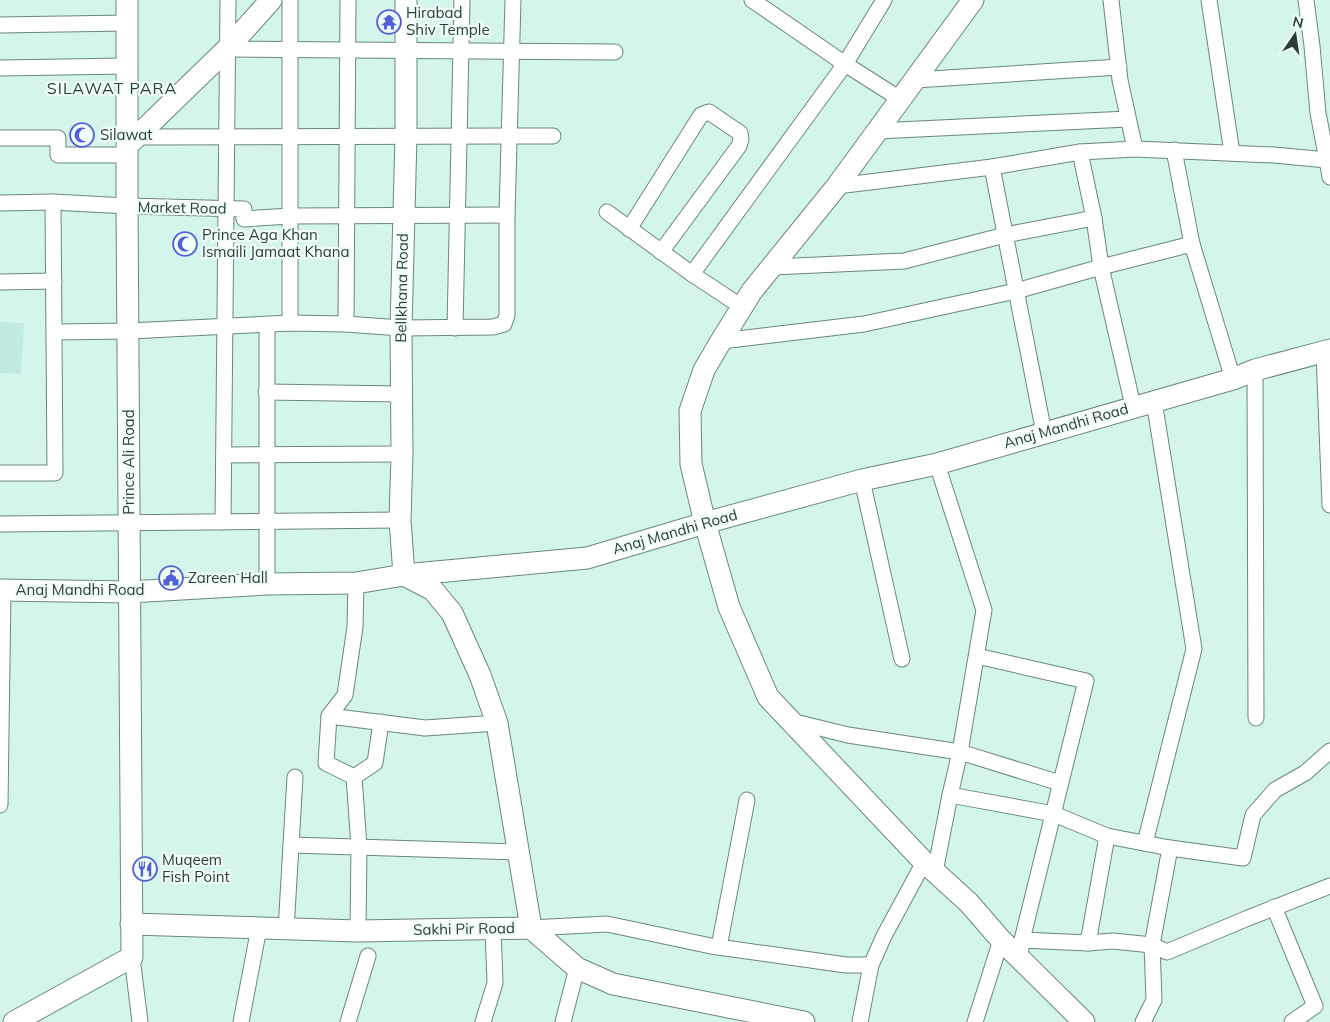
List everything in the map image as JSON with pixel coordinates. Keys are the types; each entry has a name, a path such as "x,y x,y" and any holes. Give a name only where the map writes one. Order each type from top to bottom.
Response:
{"street":[{"name":"Prince Ali Road","path":"127,0 130,146 127,206 132,957"},
{"path":"223,522 228,0"},
{"path":"130,146 227,49 271,0"},
{"path":"290,0 290,323"},
{"path":"346,324 348,0"},
{"name":"Bellkhana Road","path":"404,575 400,520 402,454 400,328 406,136 406,0"},
{"path":"455,328 462,0"},
{"path":"55,332 129,331 290,323 346,324 400,328 494,327 504,324 507,315 507,215 513,0"},
{"path":"752,0 900,99"},
{"path":"692,274 845,64 884,0"},
{"path":"973,0 837,186 752,291 721,341 704,370 690,411 691,464 705,523 729,607 768,698 930,867 969,903 1001,940 1021,949 1084,1022"},
{"path":"1111,0 1119,67 1135,148"},
{"path":"1209,0 1232,153"},
{"path":"1306,0 1323,87 1318,113 1330,177"},
{"path":"0,25 127,23"},
{"path":"227,49 615,52"},
{"path":"0,68 127,66"},
{"path":"915,80 1119,67"},
{"path":"629,229 701,115 709,112 740,133 742,139 740,146 661,252"},
{"path":"877,131 1128,119"},
{"path":"0,138 58,138 58,155 227,137 553,136"},
{"path":"837,186 992,167 1080,152 1135,148 1328,159"},
{"path":"1174,150 1192,244 1233,379"},
{"path":"1080,152 1094,218 1101,267 1144,404 1194,650 1145,843"},
{"path":"992,167 1044,433"},
{"path":"0,473 55,473 53,202"},
{"name":"Market Road","path":"0,203 53,202 244,209 244,219 290,216 507,215"},
{"path":"607,212 692,274 742,307"},
{"path":"773,267 904,261 1005,236 1094,218"},
{"path":"721,341 864,324 1016,291 1192,244"},
{"path":"0,282 54,281"},
{"path":"267,325 267,584"},
{"path":"1327,351 1330,505"},
{"name":"Anaj Mandhi Road","path":"2,590 129,592 267,584 356,583 404,575 586,558 862,480 937,464 1233,379 1255,370 1327,351"},
{"path":"1255,370 1256,718"},
{"path":"266,392 401,394"},
{"path":"224,455 402,454"},
{"path":"860,1022 870,965 884,936 930,867 960,752 984,610 937,464"},
{"path":"862,480 902,659"},
{"path":"0,524 400,520"},
{"path":"404,575 433,590 452,613 480,675 497,723 531,928 607,924 720,947 846,965 870,965"},
{"path":"354,777 326,763 329,716 345,695 356,627 356,583"},
{"path":"0,806 2,590"},
{"path":"977,656 1086,681 1021,949"},
{"path":"329,716 425,728 497,723"},
{"path":"790,721 848,734 960,752 1060,783"},
{"path":"354,777 375,763 380,722"},
{"path":"950,795 1054,814 1107,836 1170,848 1243,858 1252,815 1275,790 1305,773 1330,751"},
{"path":"286,930 294,777"},
{"path":"354,777 359,846 358,931"},
{"path":"720,947 747,800"},
{"path":"1088,943 1107,836"},
{"path":"291,845 518,852"},
{"path":"1143,1022 1154,1000 1152,945 1170,848"},
{"path":"1021,949 1113,941 1152,945 1167,952 1274,907 1330,886"},
{"path":"1274,907 1315,1006 1292,1022"},
{"name":"Sakhi Pir Road","path":"131,924 358,931 531,928 576,968 613,984 804,1022"},
{"path":"241,1022 259,928"},
{"path":"483,1022 495,983 493,929"},
{"path":"975,1022 1001,940"},
{"path":"348,1022 368,956"},
{"path":"14,1022 132,957 140,1022"},
{"path":"563,1022 576,968"}],"shaded area":[{"path":"0,322 24,323 21,374 0,373"}],"place":[{"name":"Hirabad Shiv Temple","path":"389,22"},
{"name":"Silawat","path":"82,135"},
{"name":"Prince Aga Khan Ismaili Jamaat Khana","path":"185,244"},
{"name":"Zareen Hall","path":"171,578"},
{"name":"Muqeem Fish Point","path":"145,869"}],"district":[{"name":"SILAWAT PARA","path":"112,88"}]}
